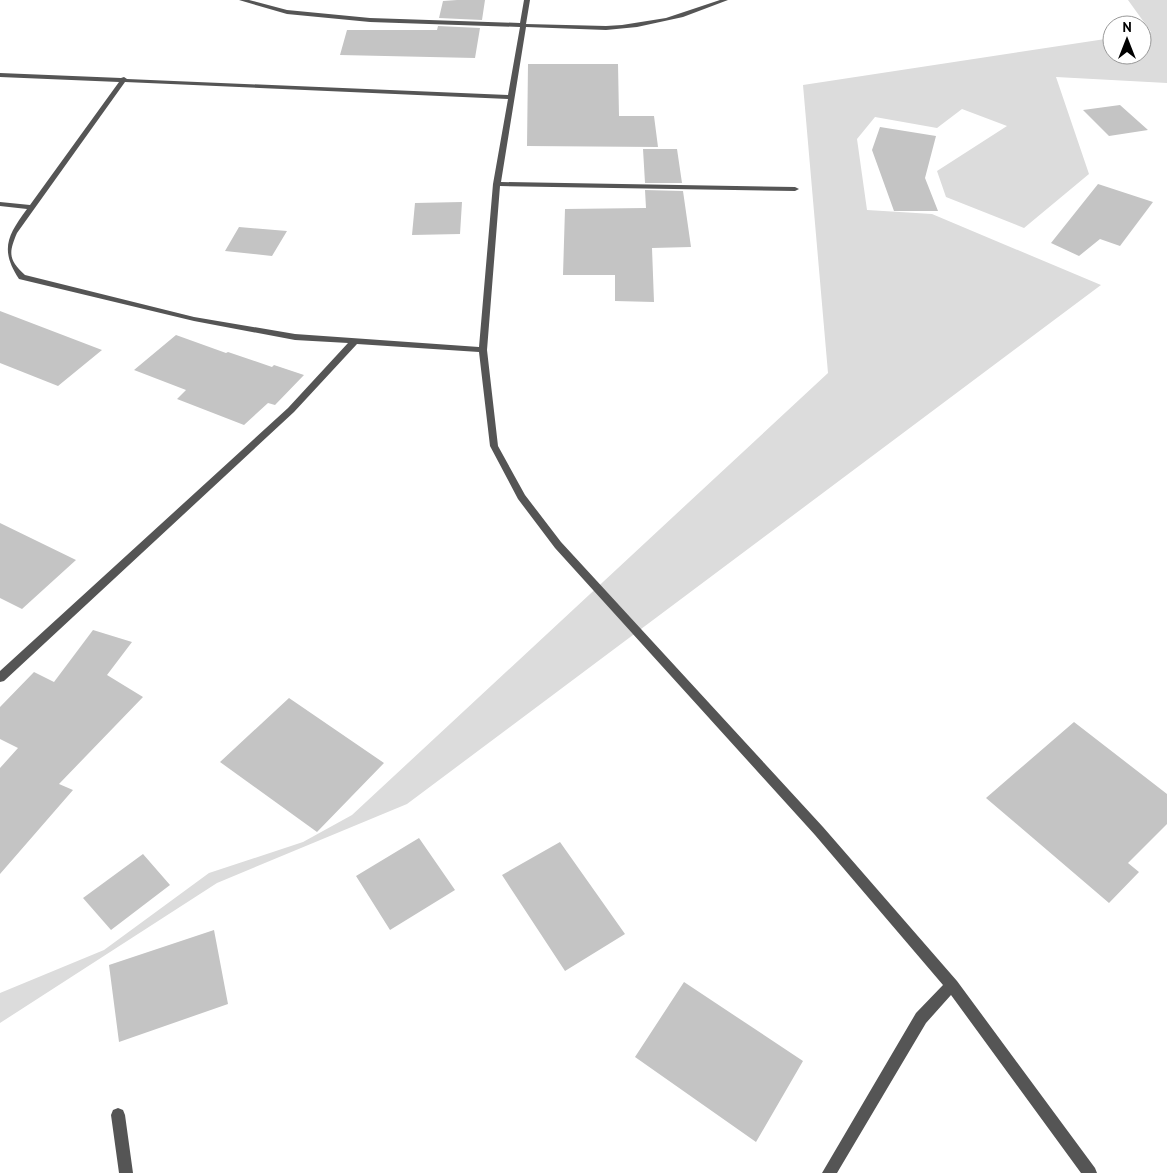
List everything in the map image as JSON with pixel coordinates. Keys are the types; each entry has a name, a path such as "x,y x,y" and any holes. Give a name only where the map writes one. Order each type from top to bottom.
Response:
{"street":[{"path":"242,0 287,12 334,17 606,28 637,26 667,20 725,0"},
{"path":"527,0 497,184 483,350 494,446 522,496 558,545 819,831 952,985 1090,1173"},
{"path":"0,75 512,97"},
{"path":"124,79 13,233 6,249 8,264 22,277 194,319 295,337 483,350"},
{"path":"497,184 795,189"},
{"path":"0,204 32,207"},
{"path":"0,678 291,410 354,342"},
{"path":"829,1173 921,1018 952,985"},
{"path":"118,1115 126,1173"}],"shaded area":[{"path":"1128,0 1167,0 1167,83 1056,77 1089,174 1024,228 946,197 937,171 1007,126 962,109 937,128 875,117 857,139 867,210 932,214 1101,285 407,804 217,883 0,1023 0,993 104,950 209,873 303,842 352,815 828,373 803,85 1102,40 1102,65 1152,65 1152,15 1139,15"}],"building":[{"path":"485,0 482,20 439,18 443,1"},
{"path":"438,26 480,28 475,58 340,55 347,30 437,30"},
{"path":"528,64 618,64 619,116 654,116 658,147 527,146"},
{"path":"1120,105 1148,130 1109,136 1083,110"},
{"path":"880,127 936,136 925,178 938,211 894,211 872,150"},
{"path":"643,149 677,149 682,183 645,183"},
{"path":"1098,184 1153,202 1120,246 1100,239 1079,256 1051,243"},
{"path":"645,190 683,191 691,247 652,248 654,302 615,301 615,275 563,275 565,209 646,208"},
{"path":"462,202 460,234 412,235 415,203"},
{"path":"239,227 287,231 272,256 225,251"},
{"path":"0,311 102,350 58,386 0,363"},
{"path":"176,335 226,353 228,352 272,367 274,365 304,375 275,405 268,403 244,425 177,399 186,390 134,370"},
{"path":"0,523 76,560 22,609 0,598"},
{"path":"93,630 132,642 107,675 143,697 59,784 73,790 0,874 0,768 18,748 0,739 0,707 34,672 54,682"},
{"path":"289,698 384,763 317,832 220,762"},
{"path":"1074,722 1167,794 1167,824 1128,863 1139,872 1109,903 986,798"},
{"path":"419,838 455,890 390,930 356,876"},
{"path":"560,842 625,934 565,971 502,875"},
{"path":"143,854 170,885 111,930 83,898"},
{"path":"214,930 228,1004 119,1042 109,965"},
{"path":"684,982 803,1061 756,1142 635,1057"}]}
